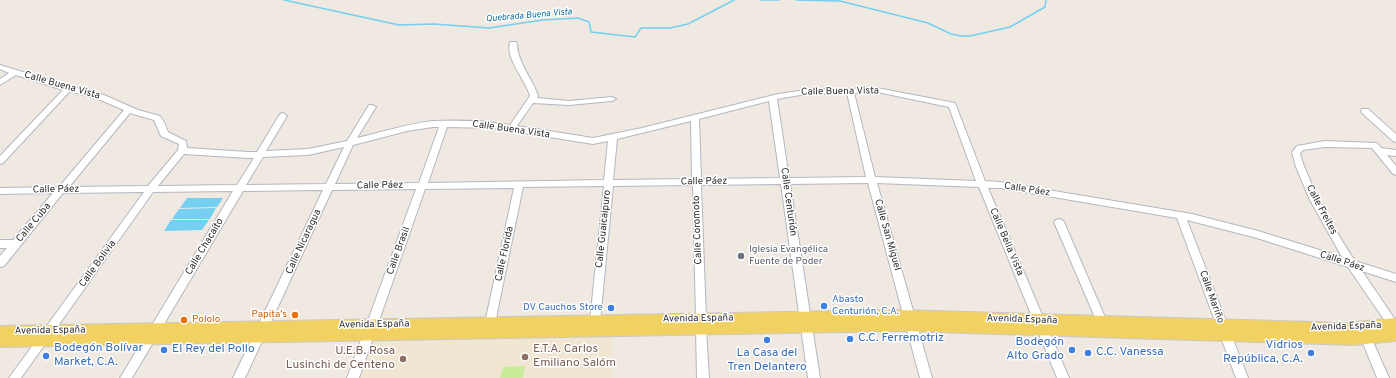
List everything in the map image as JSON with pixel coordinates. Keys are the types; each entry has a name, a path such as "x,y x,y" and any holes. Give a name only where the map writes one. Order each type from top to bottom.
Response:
{"main road":[{"name":"Avenida España","path":"371,330 490,323 595,321 701,324"},
{"name":"Avenida España","path":"0,332 46,335 153,334 911,321 1224,331 1366,338 1395,329"},
{"name":"Avenida España","path":"1041,325 1102,322 1224,331 1395,329"},
{"name":"Avenida España","path":"0,341 46,335"}],"street":[{"path":"512,128 532,100 534,93 514,56 513,44"},
{"name":"Calle Buena Vista","path":"0,67 68,89 101,96 129,109 159,120 164,134 183,143 182,151 260,155 308,152 416,126 444,124 478,124 512,128 586,141 613,137 798,93 883,91 952,105"},
{"path":"0,83 15,72"},
{"path":"0,161 68,89"},
{"name":"Calle San Miguel","path":"850,91 871,180 926,378"},
{"path":"532,100 569,103 612,98"},
{"name":"Calle Centurión","path":"773,98 814,378"},
{"name":"Calle Bella Vista","path":"952,105 981,184 1063,378"},
{"name":"Calle Nicaragua","path":"239,378 350,143 372,107"},
{"name":"Calle Cuba","path":"0,263 129,109"},
{"path":"1365,111 1396,139"},
{"name":"Calle Chacaíto","path":"126,378 283,116"},
{"name":"Calle Coromoto","path":"695,118 703,378"},
{"name":"Calle Brasil","path":"353,378 444,124"},
{"name":"Calle Guaicaipuro","path":"595,321 613,137"},
{"name":"Calle Freites","path":"1377,148 1325,144 1300,148 1296,152 1310,192 1352,265 1395,329"},
{"path":"1377,148 1396,153"},
{"path":"1377,148 1396,172"},
{"name":"Calle Bolivia","path":"15,378 151,189 182,151"},
{"name":"Calle Páez","path":"0,191 871,180 981,184 1181,215 1258,235 1396,278"},
{"name":"Calle Florida","path":"490,323 519,185"},
{"name":"Calle Mariño","path":"1181,215 1242,378"},
{"path":"1059,222 1102,322"},
{"path":"0,244 16,244"},
{"path":"1366,338 1383,378"}],"shaded area":[{"name":"E.T.A. Carlos Emiliano Salóm","path":"612,335 612,378 360,378 373,340"}],"green space":[{"path":"525,366 523,378 500,378 503,367"}],"water":[{"path":"187,198 223,198 217,207 180,208"},
{"path":"216,208 210,219 172,219 179,209"},
{"path":"171,220 209,220 202,230 164,231"}],"waterway":[{"name":"Quebrada Buena Vista","path":"284,0 399,25 434,24 489,28 543,20 578,18 589,22 591,32 635,37 641,28 670,28 688,24 734,0"},
{"name":"Quebrada Buena Vista","path":"761,0 779,0"},
{"name":"Quebrada Buena Vista","path":"796,0 840,1 928,23 951,34 961,36 970,36 1010,27 1045,7 1046,0"}],"place":[{"name":"Iglesia Evangélica Fuente de Poder","path":"741,256"},
{"name":"Abasto Centurión, C.A.","path":"824,306"},
{"name":"DV Cauchos Store","path":"611,308"},
{"name":"Papita's","path":"295,315"},
{"name":"Pololo","path":"184,320"},
{"name":"C.C. Ferremotriz","path":"850,339"},
{"name":"La Casa del Tren Delantero","path":"767,340"},
{"name":"El Rey del Pollo","path":"164,350"},
{"name":"Bodegón Alto Grado","path":"1072,350"},
{"name":"C.C. Vanessa","path":"1088,353"},
{"name":"Vidrios República, C.A.","path":"1311,353"},
{"name":"Bodegón Bolívar Market, C.A.","path":"46,356"},
{"name":"E.T.A. Carlos Emiliano Salóm","path":"525,357"},
{"name":"U.E.B. Rosa Lusinchi de Centeno","path":"403,359"}]}
